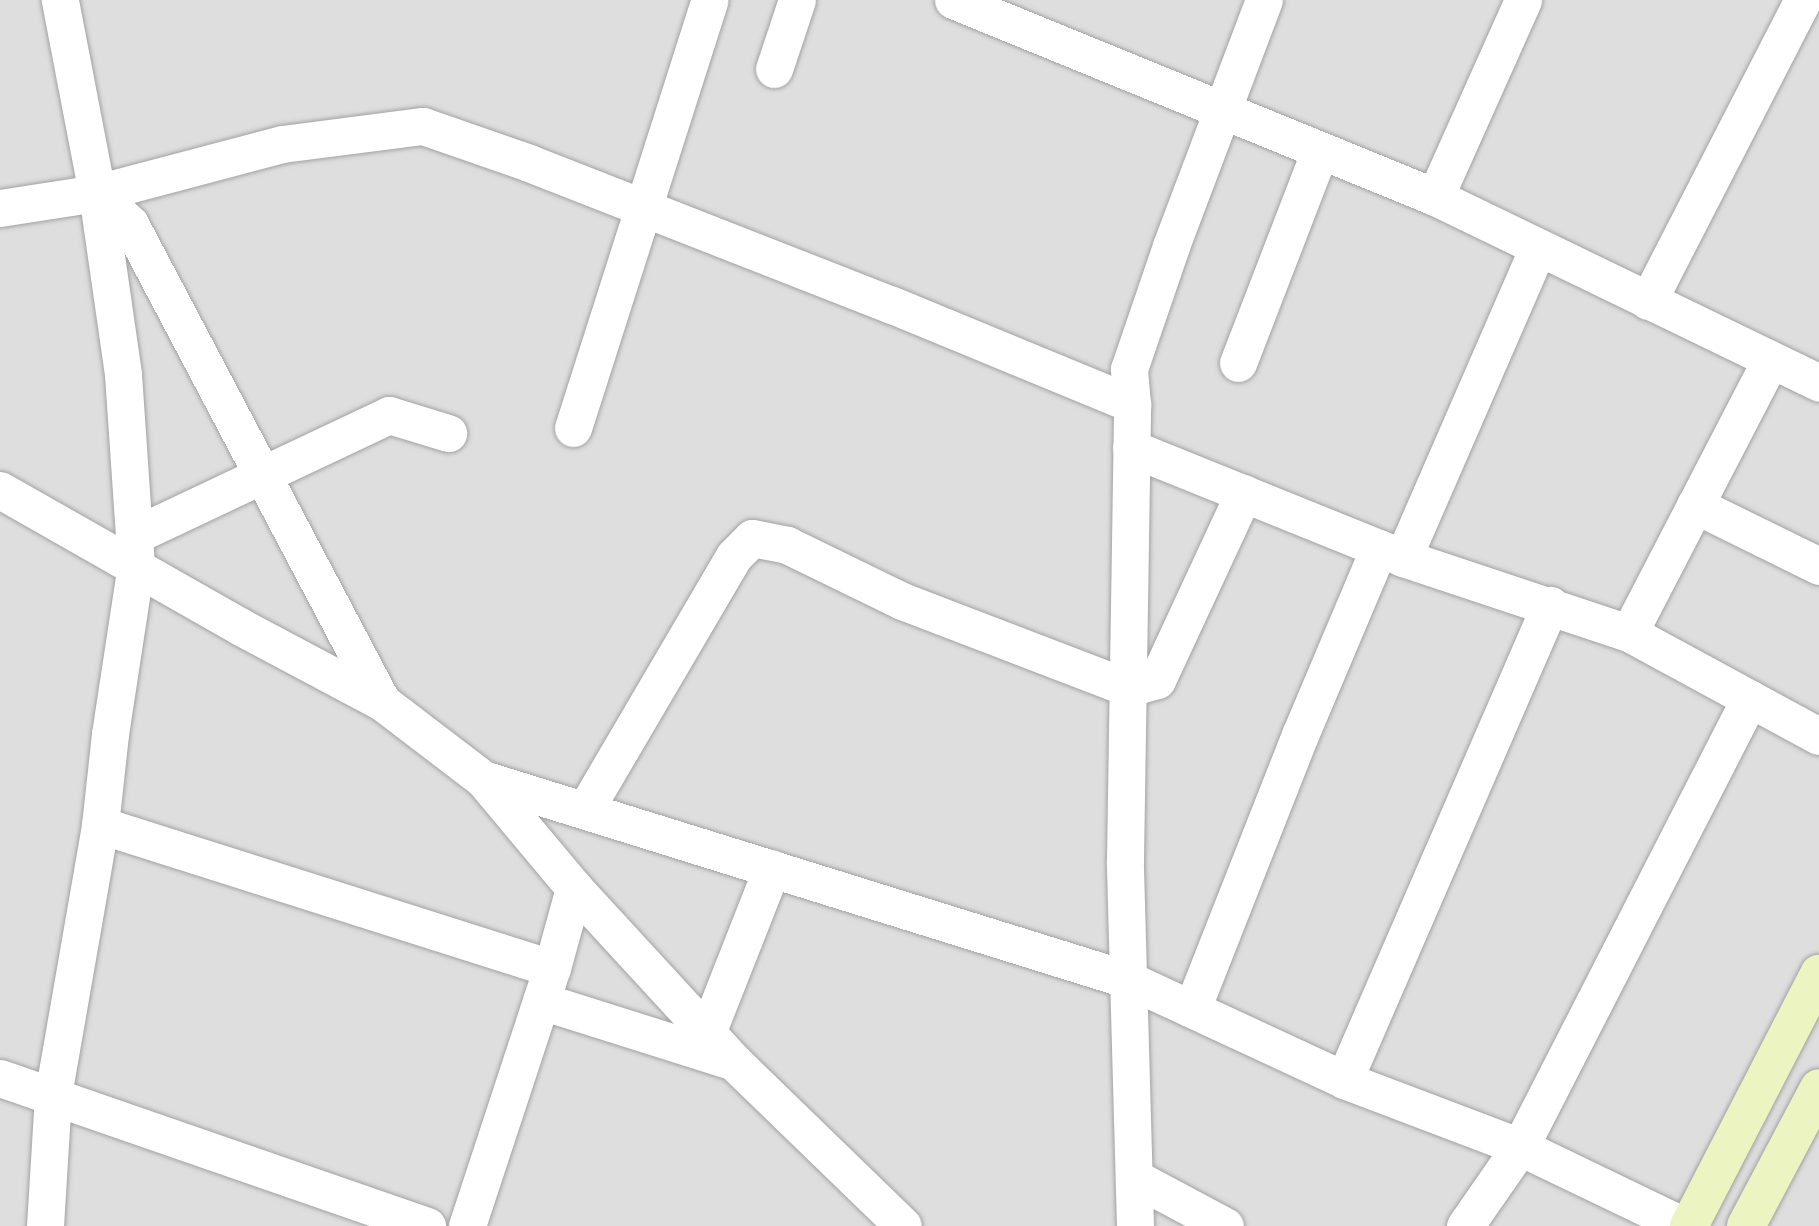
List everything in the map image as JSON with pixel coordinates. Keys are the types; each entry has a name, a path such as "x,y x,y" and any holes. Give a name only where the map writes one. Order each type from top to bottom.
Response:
{"street":[{"path":"45,1226 52,1095 100,825 136,550 123,374 97,193 60,0"},
{"path":"573,428 710,0"},
{"path":"774,69 797,0"},
{"path":"953,0 1435,197 1819,383"},
{"path":"1135,1226 1125,860 1132,404 1129,369 1171,246 1225,111 1264,0"},
{"path":"1435,197 1523,0"},
{"path":"1648,302 1803,0"},
{"path":"0,208 97,193 282,144 423,126 529,163 892,305 1132,404"},
{"path":"1238,363 1320,150"},
{"path":"97,193 130,223 382,702"},
{"path":"1192,1009 1391,553 1538,248"},
{"path":"1629,633 1770,361"},
{"path":"136,550 264,475 389,415 448,433"},
{"path":"1131,448 1391,553 1629,633 1819,736"},
{"path":"0,490 136,550 241,627 382,702 483,779 574,888 734,1062 903,1226"},
{"path":"585,810 734,556 752,538 787,545 902,601 1129,688 1157,680 1244,492"},
{"path":"1695,505 1819,566"},
{"path":"1344,1080 1550,606"},
{"path":"1465,1226 1520,1147 1750,698"},
{"path":"483,779 1129,980 1344,1080 1520,1147 1686,1226 1819,974"},
{"path":"100,825 547,985 734,1062"},
{"path":"707,1033 772,868"},
{"path":"467,1226 547,985 574,888"},
{"path":"0,1078 427,1226"},
{"path":"1746,1226 1819,1088"},
{"path":"1135,1178 1225,1226"}],"shaded area":[{"path":"0,0 1819,0 1819,1226 0,1226"}]}
